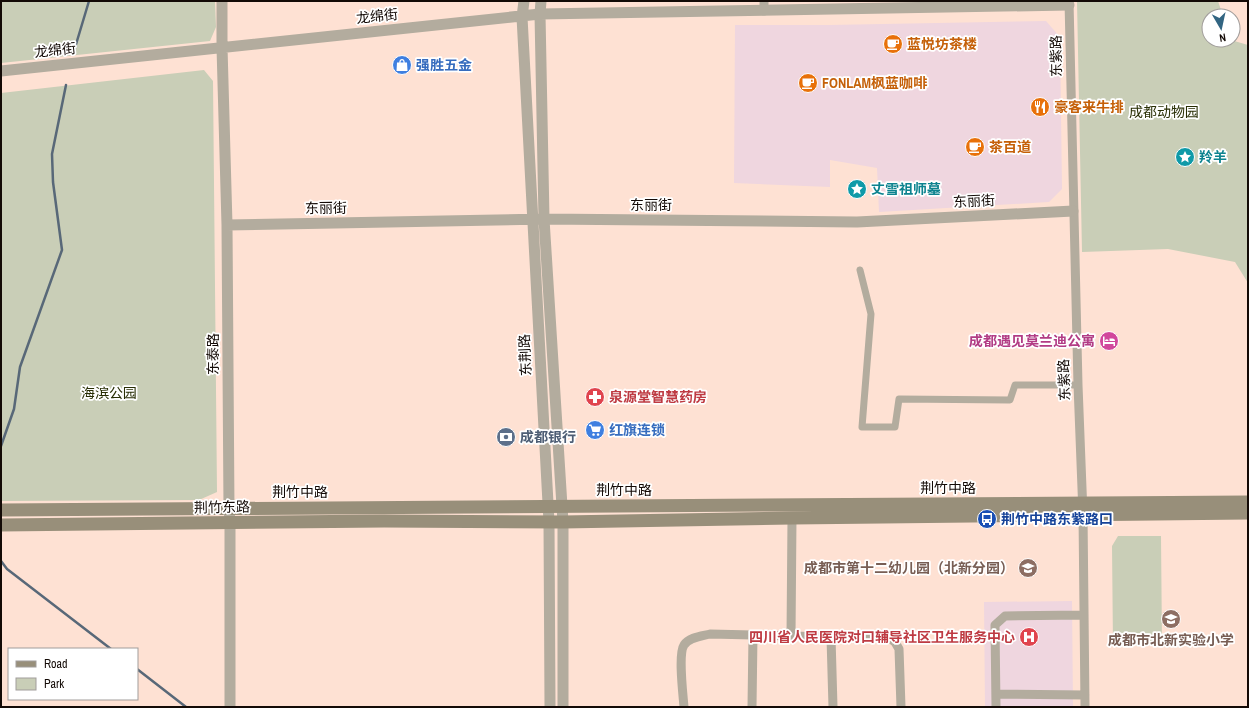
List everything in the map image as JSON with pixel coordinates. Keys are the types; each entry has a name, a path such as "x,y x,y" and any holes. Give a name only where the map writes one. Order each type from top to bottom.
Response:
{"main road":[{"name":"荆竹中路","path":"563,522 792,518 1248,502"},
{"name":"荆竹中路","path":"1,510 562,506 1082,509 1248,513"},
{"name":"荆竹东路","path":"1,525 384,521 563,522"}],"street":[{"name":"东泰路","path":"222,1 227,225 230,707"},
{"name":"东荆路","path":"524,1 522,17 563,522 563,707"},
{"name":"东荆路","path":"541,1 539,219 549,522 550,707"},
{"name":"龙绵街","path":"1,71 540,14 764,6 1069,3"},
{"name":"东紫路","path":"1069,3 1073,211 1082,509 1085,707"},
{"name":"东丽街","path":"227,225 539,219 857,222 1073,211"},
{"path":"860,270 871,314 862,427 895,427 898,399 1010,400 1015,385 1078,385"},
{"path":"791,636 792,518"},
{"path":"996,707 995,625 1005,616 1084,615"},
{"path":"684,707 681,652 685,643 698,636 710,634 888,637 895,642 899,649 901,707"},
{"path":"752,707 753,635"},
{"path":"831,637 833,707"},
{"path":"996,694 1086,695"}],"shaded area":[{"path":"1046,21 1060,37 1062,189 1049,202 879,212 877,168 830,160 830,187 734,183 735,25 829,25"},
{"path":"1072,601 1073,707 985,707 984,602"}],"green space":[{"path":"1,1 215,1 216,27 210,41 1,63"},
{"name":"成都动物园","path":"1077,1 1218,1 1220,8 1201,8 1201,48 1241,48 1241,43 1248,45 1248,283 1235,262 1168,249 1082,252"},
{"name":"海滨公园","path":"204,70 213,81 217,492 199,500 1,501 1,93"},
{"path":"1118,536 1161,536 1162,645 1113,646 1112,546"}],"waterway":[{"path":"74,51 89,1"},
{"path":"1,446 14,409 20,367 62,250 53,182 52,154 66,85"},
{"path":"1,561 7,569 110,648"},
{"path":"138,670 186,707"}],"place":[{"name":"蓝悦坊茶楼","path":"893,44"},
{"name":"强胜五金","path":"402,65"},
{"name":"FONLAM枫蓝咖啡","path":"808,83"},
{"name":"豪客来牛排","path":"1040,107"},
{"name":"茶百道","path":"975,147"},
{"name":"羚羊","path":"1185,157"},
{"name":"丈雪祖师墓","path":"857,189"},
{"name":"成都遇见莫兰迪公寓","path":"1109,341"},
{"name":"泉源堂智慧药房","path":"595,397"},
{"name":"红旗连锁","path":"595,430"},
{"name":"成都银行","path":"506,437"},
{"name":"荆竹中路东紫路口","path":"987,519"},
{"name":"成都市第十二幼儿园（北新分园）","path":"1028,568"},
{"name":"成都市北新实验小学","path":"1171,619"},
{"name":"四川省人民医院对口辅导社区卫生服务中心","path":"1029,637"}]}
